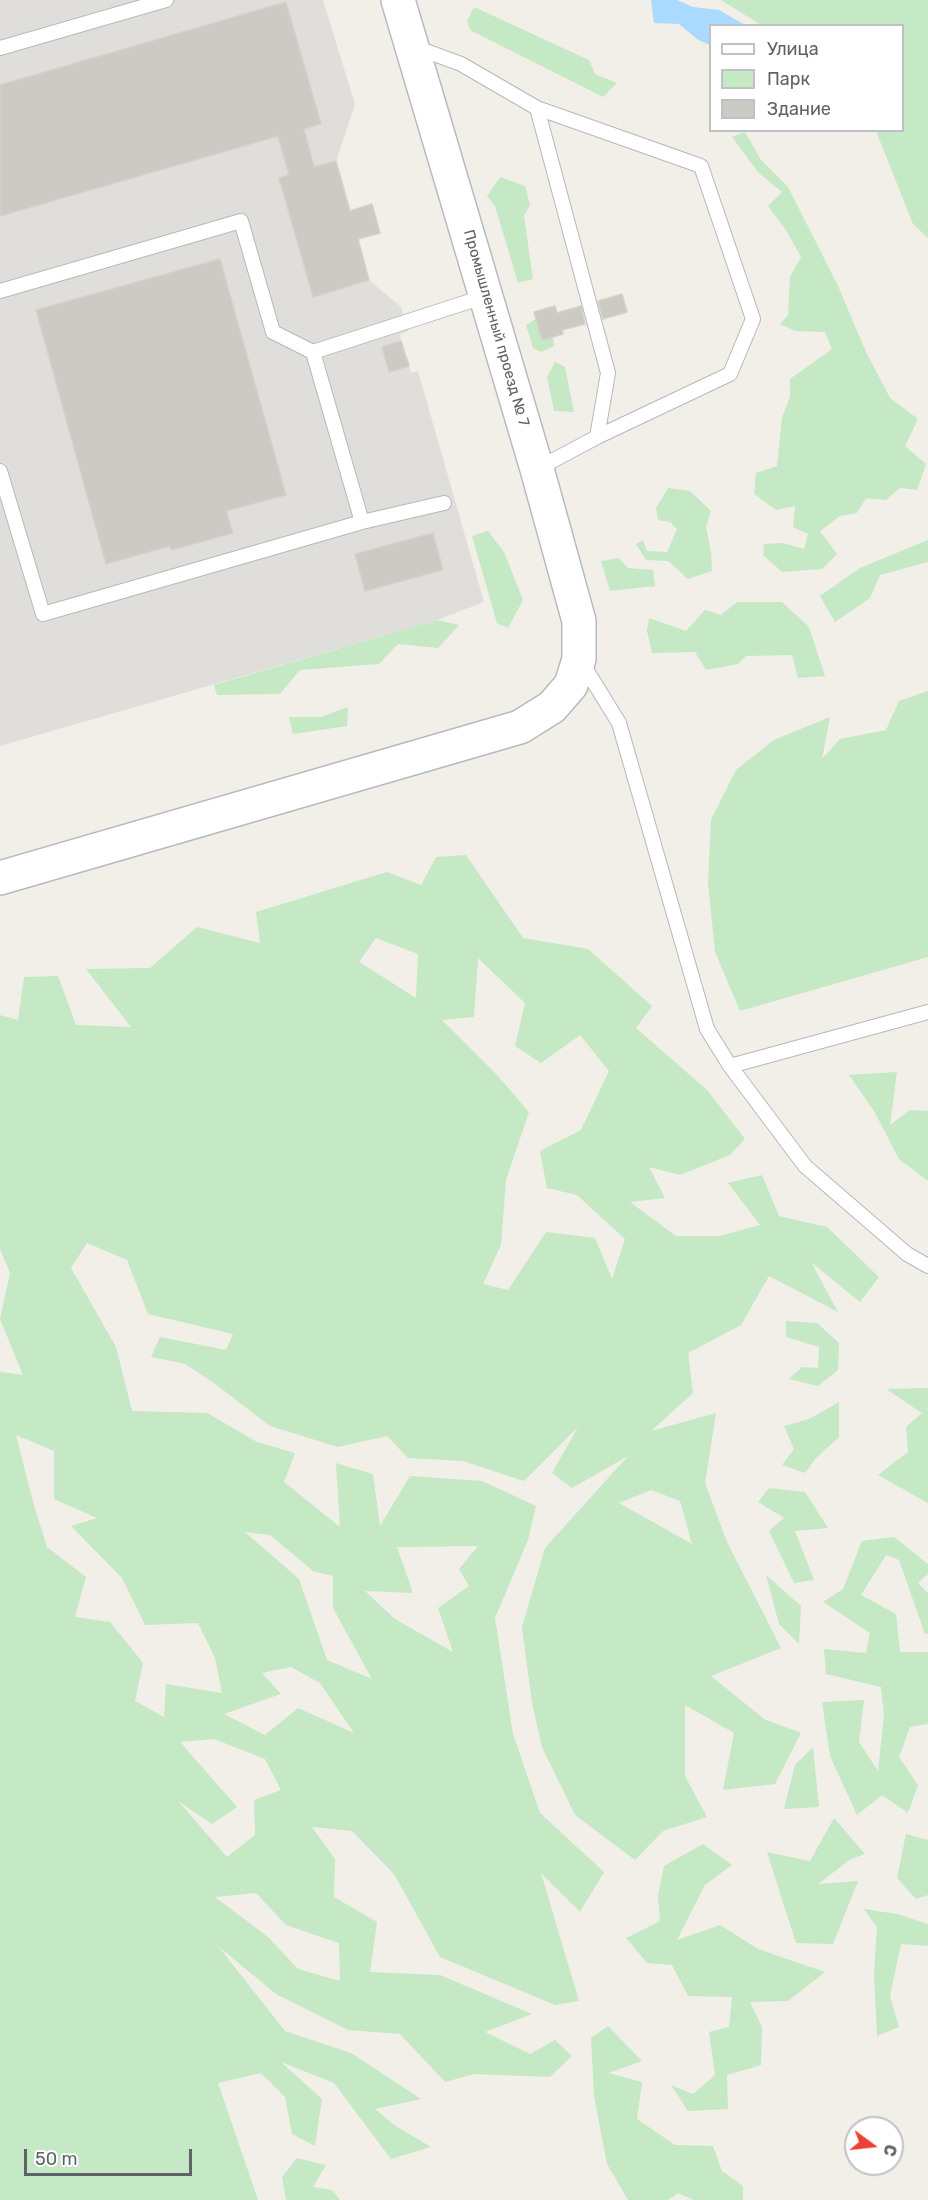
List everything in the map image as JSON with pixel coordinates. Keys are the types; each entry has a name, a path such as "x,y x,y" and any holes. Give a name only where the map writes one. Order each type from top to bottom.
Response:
{"street":[{"name":"Промышленный проезд № 7","path":"0,878 520,727 552,707 571,686 579,658 579,621 537,469 398,0"}],"lane":[{"path":"0,48 166,0"},
{"path":"413,46 461,64 537,108 701,166 753,319 730,375 597,437 537,469"},
{"path":"537,108 608,373 597,437"},
{"path":"0,291 241,221 273,332 313,352 486,296"},
{"path":"313,352 362,522"},
{"path":"0,471 43,614 362,522 444,503"},
{"path":"579,658 619,723 707,1029 730,1066 805,1166 907,1254 928,1266"},
{"path":"730,1066 928,1012"}],"shaded area":[{"path":"0,0 323,0 355,104 336,161 350,211 372,204 380,233 358,240 369,280 401,307 406,321 408,331 400,334 401,341 411,373 418,371 484,602 437,620 0,746"}],"green space":[{"path":"721,0 928,0 928,238 913,224 876,132 904,132 904,24 759,24"},
{"path":"474,7 589,60 595,74 617,83 603,97 470,30 467,21"},
{"path":"745,132 761,160 788,187 838,286 866,352 890,398 918,419 905,446 926,464 917,490 900,488 886,500 866,498 857,513 840,516 820,531 837,554 822,569 782,572 763,555 764,544 783,543 804,549 808,534 793,527 795,506 776,510 754,494 756,473 777,466 782,418 790,397 790,379 832,349 825,332 795,331 780,324 788,315 790,277 801,257 786,230 768,206 782,192 758,172 732,137"},
{"path":"500,177 525,186 530,205 524,216 533,279 518,283 495,206 487,196"},
{"path":"536,319 553,336 554,346 541,352 533,348 526,325"},
{"path":"555,362 565,367 574,412 554,411 547,377"},
{"path":"668,488 690,491 711,511 706,527 712,571 688,579 668,561 646,560 636,544 643,540 647,551 667,552 677,529 670,522 658,520 656,508"},
{"path":"488,531 504,552 523,600 508,628 497,623 472,536"},
{"path":"928,540 928,562 880,575 870,598 835,622 820,596 860,568"},
{"path":"619,558 628,568 653,570 655,586 610,591 601,561"},
{"path":"737,602 782,602 809,627 825,676 798,678 792,655 746,656 738,664 706,670 695,652 652,653 647,631 649,618 686,631 705,610 721,615"},
{"path":"437,620 459,625 438,648 398,644 379,664 300,670 280,694 217,695 214,685"},
{"path":"928,691 928,957 740,1011 715,952 708,883 711,820 736,770 774,740 830,717 822,759 840,739 886,730 899,701"},
{"path":"348,707 347,726 293,734 289,717 321,717"},
{"path":"466,855 523,938 588,949 652,1006 636,1028 707,1090 745,1139 730,1155 680,1175 649,1167 665,1198 630,1202 676,1236 720,1236 760,1225 728,1183 762,1175 779,1216 827,1227 879,1277 860,1302 811,1262 838,1312 769,1276 741,1325 688,1353 693,1393 651,1431 716,1413 705,1483 727,1542 781,1648 711,1676 764,1719 801,1733 775,1784 723,1790 734,1733 685,1705 685,1776 707,1817 663,1831 635,1860 575,1815 542,1747 532,1703 522,1627 545,1548 628,1456 572,1488 552,1473 578,1427 524,1481 463,1461 408,1458 387,1436 338,1447 270,1426 185,1364 151,1357 160,1337 226,1350 233,1334 148,1314 127,1260 87,1243 71,1268 116,1347 132,1411 207,1413 257,1442 295,1453 284,1482 340,1527 336,1463 373,1474 380,1526 410,1476 482,1481 536,1506 528,1540 495,1618 513,1734 540,1813 604,1872 580,1912 541,1873 579,2001 555,2005 440,1957 394,1874 352,1831 312,1827 335,1859 334,1897 377,1922 370,1972 440,1975 532,2014 485,2032 530,2054 555,2040 572,2056 550,2077 474,2074 445,2082 400,2034 348,2030 276,1994 218,1946 285,2031 351,2053 421,2099 375,2109 397,2127 431,2147 391,2159 334,2083 281,2062 322,2099 315,2146 292,2134 285,2097 261,2073 218,2083 258,2200 0,2200 0,1370 23,1375 0,1319 10,1273 0,1249 0,1015 18,1020 24,977 58,976 76,1025 131,1027 86,969 150,968 197,927 260,943 256,912 387,872 421,885 436,857","holes":["376,938 418,954 416,998 359,962","478,958 525,1003 515,1046 541,1063 580,1035 609,1071 581,1130 540,1151 547,1188 577,1195 625,1239 612,1279 595,1238 546,1232 508,1290 483,1284 501,1245 506,1180 529,1112 496,1074 442,1020 474,1017","16,1435 54,1451 54,1499 97,1518 71,1526 122,1578 145,1625 198,1623 215,1658 222,1693 166,1684 164,1717 135,1701 143,1663 110,1622 75,1617 86,1577 47,1547","651,1490 680,1501 692,1544 619,1503","245,1532 270,1535 313,1571 333,1576 333,1608 372,1679 327,1660 299,1579","478,1546 459,1569 469,1586 438,1608 453,1652 395,1619 365,1591 413,1593 397,1547","291,1667 320,1683 354,1733 298,1708 265,1735 224,1714 281,1694 262,1673","214,1739 265,1759 281,1790 254,1800 255,1835 227,1857 178,1801 212,1824 237,1807 180,1742","256,1893 286,1925 339,1943 340,1981 298,1969 268,1937 215,1897"]},
{"path":"897,1072 890,1125 910,1110 928,1111 928,1181 899,1159 874,1111 849,1075"},
{"path":"786,1321 817,1323 839,1343 838,1370 818,1386 789,1379 802,1367 818,1368 819,1347 786,1337"},
{"path":"928,1388 928,1503 878,1475 908,1452 906,1427 922,1413 886,1389"},
{"path":"839,1402 839,1437 816,1458 805,1473 782,1465 794,1449 784,1426 809,1419"},
{"path":"769,1488 805,1492 828,1528 795,1531 814,1580 794,1583 769,1531 784,1518 758,1502"},
{"path":"894,1537 928,1564 928,1574 918,1583 928,1593 928,1634 925,1634 899,1560 886,1555 861,1595 896,1614 900,1652 928,1652 928,1724 910,1727 899,1757 918,1785 908,1813 882,1795 857,1815 830,1756 822,1702 864,1700 859,1742 878,1771 884,1715 881,1687 826,1674 824,1649 866,1653 870,1633 823,1602 843,1589 862,1541"},
{"path":"766,1575 801,1606 799,1644 779,1624"},
{"path":"813,1747 819,1807 784,1809 795,1765"},
{"path":"834,1818 865,1854 851,1859 818,1884 858,1881 833,1944 796,1943 767,1852 810,1861"},
{"path":"906,1834 928,1840 928,1895 916,1899 897,1878"},
{"path":"703,1844 732,1865 705,1885 677,1940 720,1925 758,1949 825,1972 788,2001 750,2002 762,2027 761,2065 727,2075 728,2109 688,2111 671,2085 693,2094 715,2075 709,2032 729,2027 732,1997 688,1996 672,1965 647,1963 626,1938 660,1921 658,1895 664,1866"},
{"path":"864,1909 897,1914 928,1924 928,1946 901,1944 890,1996 899,2027 877,2036 874,1974 877,1927"},
{"path":"608,2026 642,2061 608,2073 642,2082 637,2119 675,2145 713,2146 722,2171 743,2186 743,2200 694,2200 678,2193 668,2200 628,2200 607,2164 594,2096 591,2038"},
{"path":"297,2158 326,2165 313,2187 332,2190 340,2200 286,2200 282,2177"}],"water":[{"path":"651,0 677,0 693,7 719,10 743,24 709,24 709,45 698,40 679,24 654,23"}],"building":[{"path":"286,2 321,124 304,129 314,167 336,161 350,211 372,204 380,233 358,239 369,280 313,297 279,178 289,175 278,136 0,216 0,85"},
{"path":"220,259 286,495 226,511 233,533 171,550 170,546 106,564 36,310"},
{"path":"622,294 627,312 603,319 598,301"},
{"path":"555,306 557,313 581,306 585,324 562,330 563,334 542,340 534,312"},
{"path":"401,341 409,366 389,372 382,347"},
{"path":"433,533 443,570 365,591 355,554"}]}
